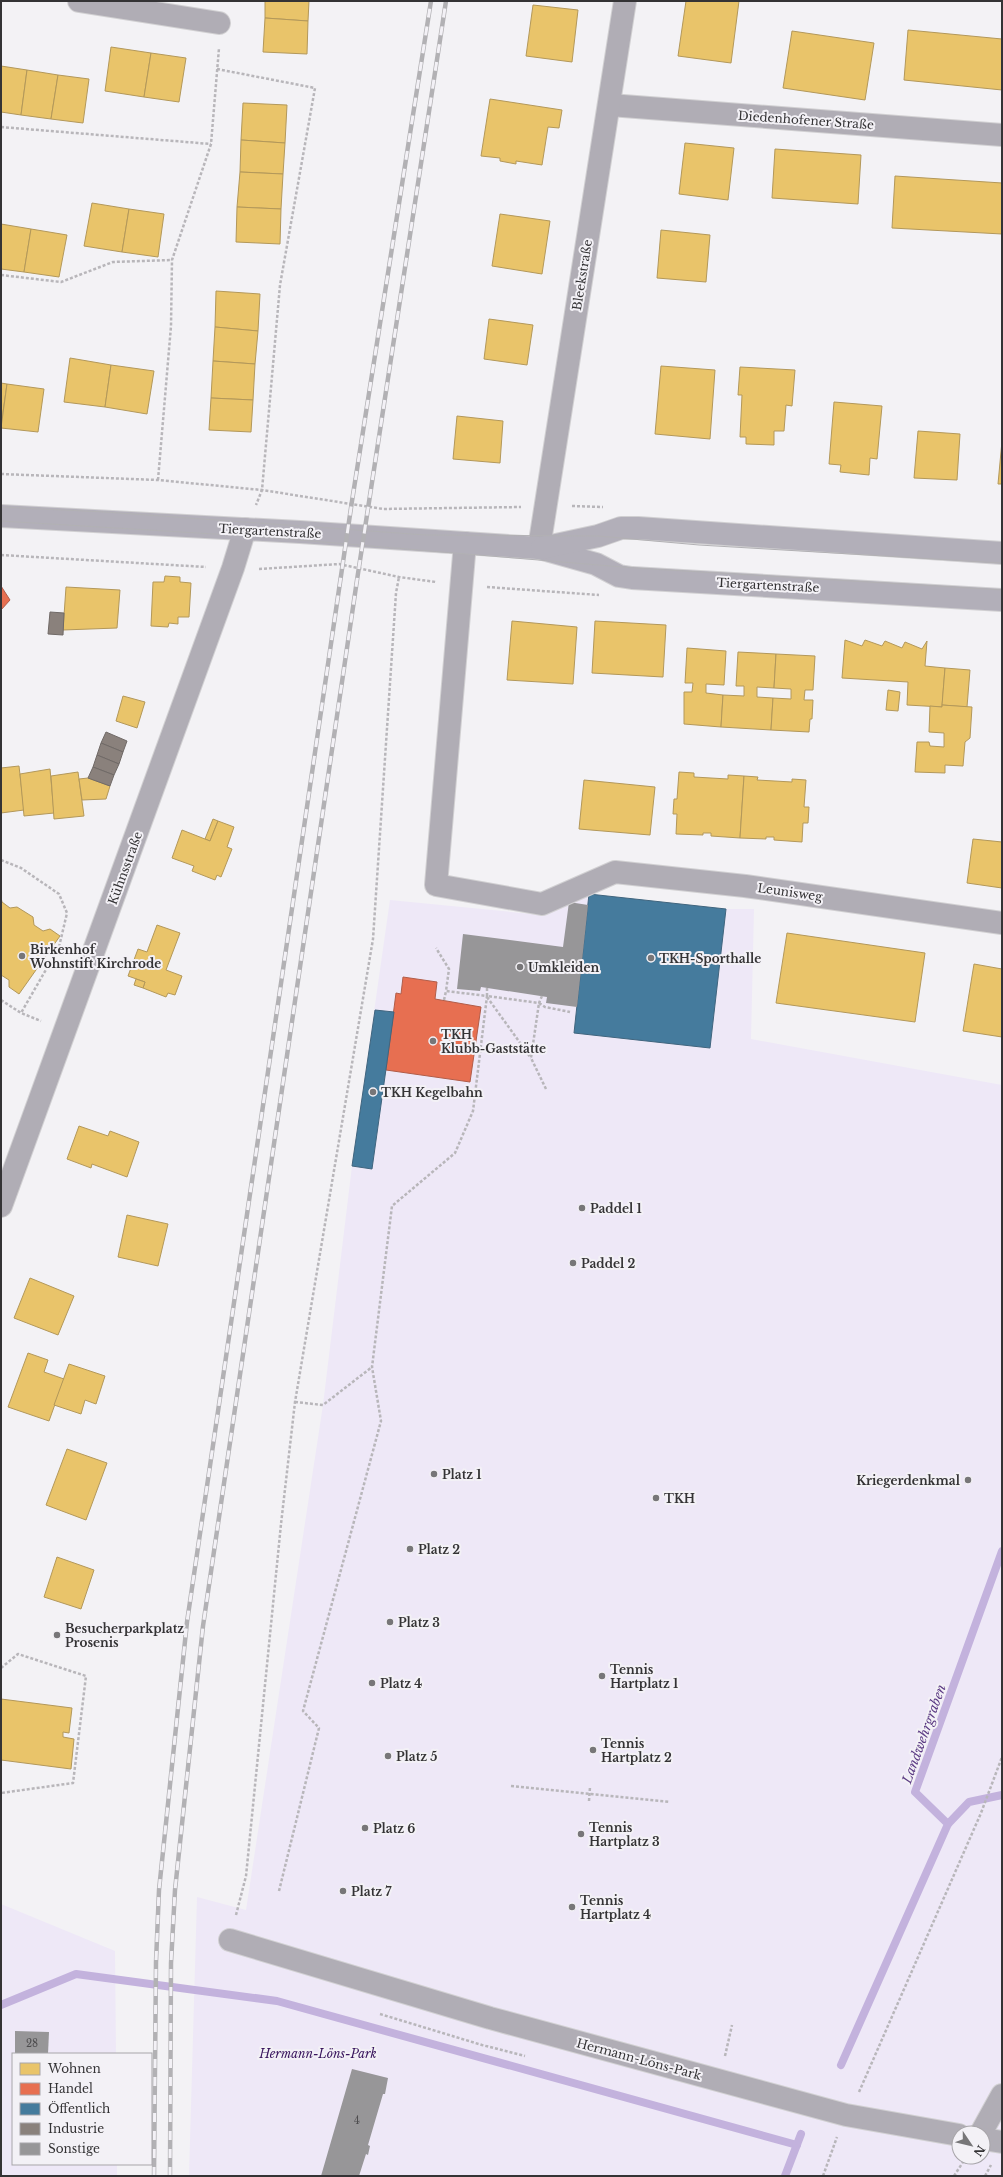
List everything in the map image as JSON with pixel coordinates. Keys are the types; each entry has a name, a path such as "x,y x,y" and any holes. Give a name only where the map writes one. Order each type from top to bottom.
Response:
{"main road":[{"name":"Tiergartenstraße","path":"1,516 245,529 539,548 596,564 619,576 625,577 1002,600"},
{"name":"Tiergartenstraße","path":"539,548 598,536 621,528 638,528 1002,553"}],"street":[{"path":"80,1 219,23"},
{"name":"Bleekstraße","path":"539,548 625,1"},
{"name":"Diedenhofener Straße","path":"610,104 1002,135"},
{"name":"Kühnsstraße","path":"1,1206 233,568 245,529"},
{"path":"462,585 465,543"},
{"name":"Leunisweg","path":"462,585 436,885 542,904 615,872 745,886 1002,922"},
{"name":"Hermann-Löns-Park","path":"230,1940 490,2018 846,2115 951,2134"},
{"path":"985,2125 1002,2095"},
{"path":"991,2140 1002,2142"}],"path":[{"path":"158,480 171,326 172,260 211,144 220,36 219,23"},
{"path":"217,69 315,88 280,285 262,490"},
{"path":"1,127 211,144"},
{"path":"1,275 61,282 113,262 172,260"},
{"path":"1,474 158,480 262,490 383,509 546,506 609,507"},
{"path":"1,555 274,570 339,564 399,577 462,585 603,595"},
{"path":"235,1919 246,1876 281,1524 296,1402 373,939 396,593 399,577"},
{"path":"1,860 21,868 59,894 67,913 59,947 21,1013"},
{"path":"436,948 449,969 444,1000"},
{"path":"279,1891 319,1728 303,1711 381,1421 372,1367 392,1206 455,1153 473,1111 487,988"},
{"path":"446,991 539,1003 545,1007 570,1012"},
{"path":"487,996 531,1058 546,1089"},
{"path":"531,1058 539,1003 542,996"},
{"path":"1,1000 21,1013 43,1022"},
{"path":"296,1402 323,1405 372,1367"},
{"path":"1,1668 18,1654 86,1676 73,1783 1,1793"},
{"path":"823,2176 846,2115 860,2091 981,1813 1002,1757"},
{"path":"511,1786 670,1802"},
{"path":"589,1801 590,1787"},
{"path":"724,2056 732,2025"},
{"path":"717,2054 732,2058"},
{"path":"852,2090 867,2093"},
{"path":"954,2176 961,2165"}],"green space":[{"name":"TKH","path":"571,894 589,894 726,909 754,909 751,1039 1002,1085 1002,2176 189,2176 197,1897 246,1910 323,1405 352,1166 390,900 542,915"},
{"path":"1,1904 115,1951 116,2053 12,2053 12,2165 117,2165 117,2176 1,2176"}],"building: Wohnen":[{"path":"265,1 309,1 308,21 265,18"},
{"path":"686,1 739,1 731,63 678,56"},
{"path":"533,5 578,10 572,62 526,56"},
{"path":"265,18 308,21 307,54 263,52"},
{"path":"908,30 1002,39 1002,90 904,80"},
{"path":"792,31 874,43 865,100 783,88"},
{"path":"111,47 151,53 144,97 105,91"},
{"path":"151,53 186,58 179,102 144,97"},
{"path":"1,66 27,70 21,115 1,112"},
{"path":"27,70 58,75 51,119 21,115"},
{"path":"58,75 89,79 83,123 51,119"},
{"path":"490,99 562,110 559,128 548,127 542,165 516,161 516,164 500,161 500,158 481,156"},
{"path":"243,103 287,105 285,143 241,140"},
{"path":"241,140 285,143 283,174 240,172"},
{"path":"685,143 734,148 728,200 679,194"},
{"path":"775,149 861,155 858,204 772,198"},
{"path":"240,172 283,174 281,209 237,207"},
{"path":"895,176 1002,183 1002,234 892,228"},
{"path":"92,203 129,209 122,252 84,246"},
{"path":"237,207 281,209 280,244 236,242"},
{"path":"129,209 164,214 158,257 122,252"},
{"path":"500,214 550,221 542,274 492,266"},
{"path":"1,224 31,229 24,272 1,269"},
{"path":"31,229 67,235 59,277 24,272"},
{"path":"661,230 710,235 706,282 657,278"},
{"path":"216,291 260,294 258,331 215,327"},
{"path":"489,319 533,325 527,365 484,359"},
{"path":"215,327 258,331 255,364 213,361"},
{"path":"70,358 111,365 105,407 64,402"},
{"path":"213,361 255,364 253,400 211,398"},
{"path":"111,365 154,371 147,414 105,407"},
{"path":"661,366 715,370 710,439 655,434"},
{"path":"740,367 795,370 792,406 786,405 784,431 774,431 774,445 746,444 746,437 740,437 742,395 738,395"},
{"path":"1,383 7,384 1,426"},
{"path":"7,384 44,389 38,432 1,428"},
{"path":"211,398 253,400 251,432 209,430"},
{"path":"834,402 882,406 877,459 870,458 869,475 840,472 841,465 829,464"},
{"path":"457,416 503,421 500,463 453,459"},
{"path":"918,431 960,434 957,480 914,478"},
{"path":"1002,441 1002,484 998,484"},
{"path":"165,576 180,577 180,582 191,583 189,617 178,617 178,624 169,623 168,627 151,626 153,582 164,582"},
{"path":"66,587 120,590 117,628 63,630"},
{"path":"512,621 577,627 573,684 507,680"},
{"path":"595,621 666,625 663,677 592,673"},
{"path":"845,640 862,646 865,640 882,646 885,641 902,648 905,642 922,649 927,641 925,666 945,668 942,707 907,705 908,682 842,678"},
{"path":"687,648 726,651 724,685 706,684 706,693 723,695 721,727 684,724 684,692 692,692 693,683 685,683"},
{"path":"738,652 776,654 774,688 757,687 757,697 773,698 771,730 721,727 723,695 744,696 744,686 736,686"},
{"path":"776,654 815,656 813,690 805,690 804,700 813,700 812,719 810,719 809,732 771,730 773,698 791,699 791,689 774,688"},
{"path":"945,668 970,670 967,707 942,705"},
{"path":"888,690 900,692 898,711 886,710"},
{"path":"123,696 145,702 137,728 116,721"},
{"path":"942,705 972,707 970,738 965,742 963,766 945,765 945,773 915,772 917,742 929,742 930,746 944,747 944,733 929,732 930,706 942,707"},
{"path":"19,766 24,810 1,813 1,768"},
{"path":"50,769 54,813 24,816 20,774"},
{"path":"78,772 84,816 54,819 51,776"},
{"path":"679,772 694,773 694,777 728,779 728,775 744,776 740,838 711,836 711,833 703,833 703,835 676,834 677,814 673,814 674,799 677,799"},
{"path":"744,776 758,777 757,780 792,782 792,779 806,780 804,807 809,807 808,823 803,823 802,842 774,840 774,837 766,837 766,839 740,838"},
{"path":"88,778 110,786 106,799 82,800 79,779"},
{"path":"584,780 655,787 650,835 579,829"},
{"path":"213,819 218,821 210,841 205,839"},
{"path":"218,821 234,827 227,847 232,849 221,877 217,875 215,880 192,871 194,866 172,858 182,830 210,841"},
{"path":"973,839 1002,842 1002,888 967,883"},
{"name":"Birkenhof Wohnstift Kirchrode","path":"1,897 2,902 10,908 17,907 33,917 34,925 43,931 50,929 60,936 19,994 9,987 9,980 1,975"},
{"path":"157,925 180,933 166,970 182,976 175,995 168,993 166,997 143,988 145,982 128,976 138,949 147,952"},
{"path":"787,933 925,953 915,1022 776,1003"},
{"path":"974,964 1002,969 1002,1037 963,1031"},
{"path":"136,979 145,982 143,988 134,985"},
{"path":"79,1126 108,1136 110,1131 139,1142 127,1177 92,1164 91,1168 67,1159"},
{"path":"127,1215 168,1224 158,1266 118,1257"},
{"path":"30,1278 74,1296 58,1335 14,1318"},
{"path":"28,1353 48,1360 44,1372 64,1379 49,1421 8,1407"},
{"path":"69,1364 105,1376 96,1404 85,1400 81,1414 54,1405"},
{"path":"67,1449 107,1463 86,1520 46,1505"},
{"path":"57,1557 94,1570 81,1609 44,1597"},
{"path":"1,1699 72,1708 69,1733 63,1732 63,1737 74,1739 71,1769 1,1760"}],"building: Handel":[{"path":"1,586 10,600 1,610"},
{"name":"TKH Klubb-Gaststätte","path":"403,977 437,982 435,999 481,1007 470,1082 386,1070 396,993 401,994"}],"building: Öffentlich":[{"name":"TKH-Sporthalle","path":"589,894 726,909 710,1048 574,1033"},
{"name":"TKH Kegelbahn","path":"375,1010 394,1012 372,1169 352,1166"}],"building: Industrie":[{"path":"50,612 64,613 63,635 48,634"},
{"path":"106,732 127,741 123,752 101,743"},
{"path":"101,743 123,752 119,764 97,755"},
{"path":"97,755 119,764 114,775 93,767"},
{"path":"93,767 114,775 110,786 88,778"}],"building: Sonstige":[{"name":"Umkleiden","path":"569,902 588,905 577,1007 546,1003 547,997 481,987 480,991 457,989 463,934 563,947"},
{"path":"15,2031 49,2032 48,2053 15,2053"},
{"path":"352,2069 388,2078 385,2094 383,2094 368,2145 370,2146 368,2155 366,2154 359,2176 321,2176"}],"waterway":[{"name":"Landwehrgraben","path":"841,2065 948,1824 915,1792 1002,1551"},
{"path":"948,1824 969,1802 1002,1795"},
{"path":"1,2005 76,1974 277,2001 797,2145"},
{"name":"Landwehrgraben","path":"785,2176 801,2134"}],"tram line":[{"path":"1,507 105,512 426,535 598,536 699,545 1002,563"},
{"path":"1,521 263,537 634,568 1002,590"}],"railway":[{"path":"154,2176 156,1962 159,1890 187,1622 352,501 431,1"},
{"path":"170,2176 171,1963 175,1890 203,1626 357,580 446,1"}],"place":[{"name":"Birkenhof Wohnstift Kirchrode","path":"22,956"},
{"name":"TKH-Sporthalle","path":"651,958"},
{"name":"Umkleiden","path":"520,967"},
{"name":"TKH Klubb-Gaststätte","path":"433,1041"},
{"name":"TKH Kegelbahn","path":"373,1092"},
{"name":"Paddel 1","path":"582,1208"},
{"name":"Paddel 2","path":"573,1263"},
{"name":"Platz 1","path":"434,1474"},
{"name":"Kriegerdenkmal","path":"968,1480"},
{"name":"TKH","path":"656,1498"},
{"name":"Platz 2","path":"410,1549"},
{"name":"Platz 3","path":"390,1622"},
{"name":"Besucherparkplatz Prosenis","path":"57,1635"},
{"name":"Tennis Hartplatz 1","path":"602,1676"},
{"name":"Platz 4","path":"372,1683"},
{"name":"Tennis Hartplatz 2","path":"593,1750"},
{"name":"Platz 5","path":"388,1756"},
{"name":"Platz 6","path":"365,1828"},
{"name":"Tennis Hartplatz 3","path":"581,1834"},
{"name":"Platz 7","path":"343,1891"},
{"name":"Tennis Hartplatz 4","path":"572,1907"}]}
